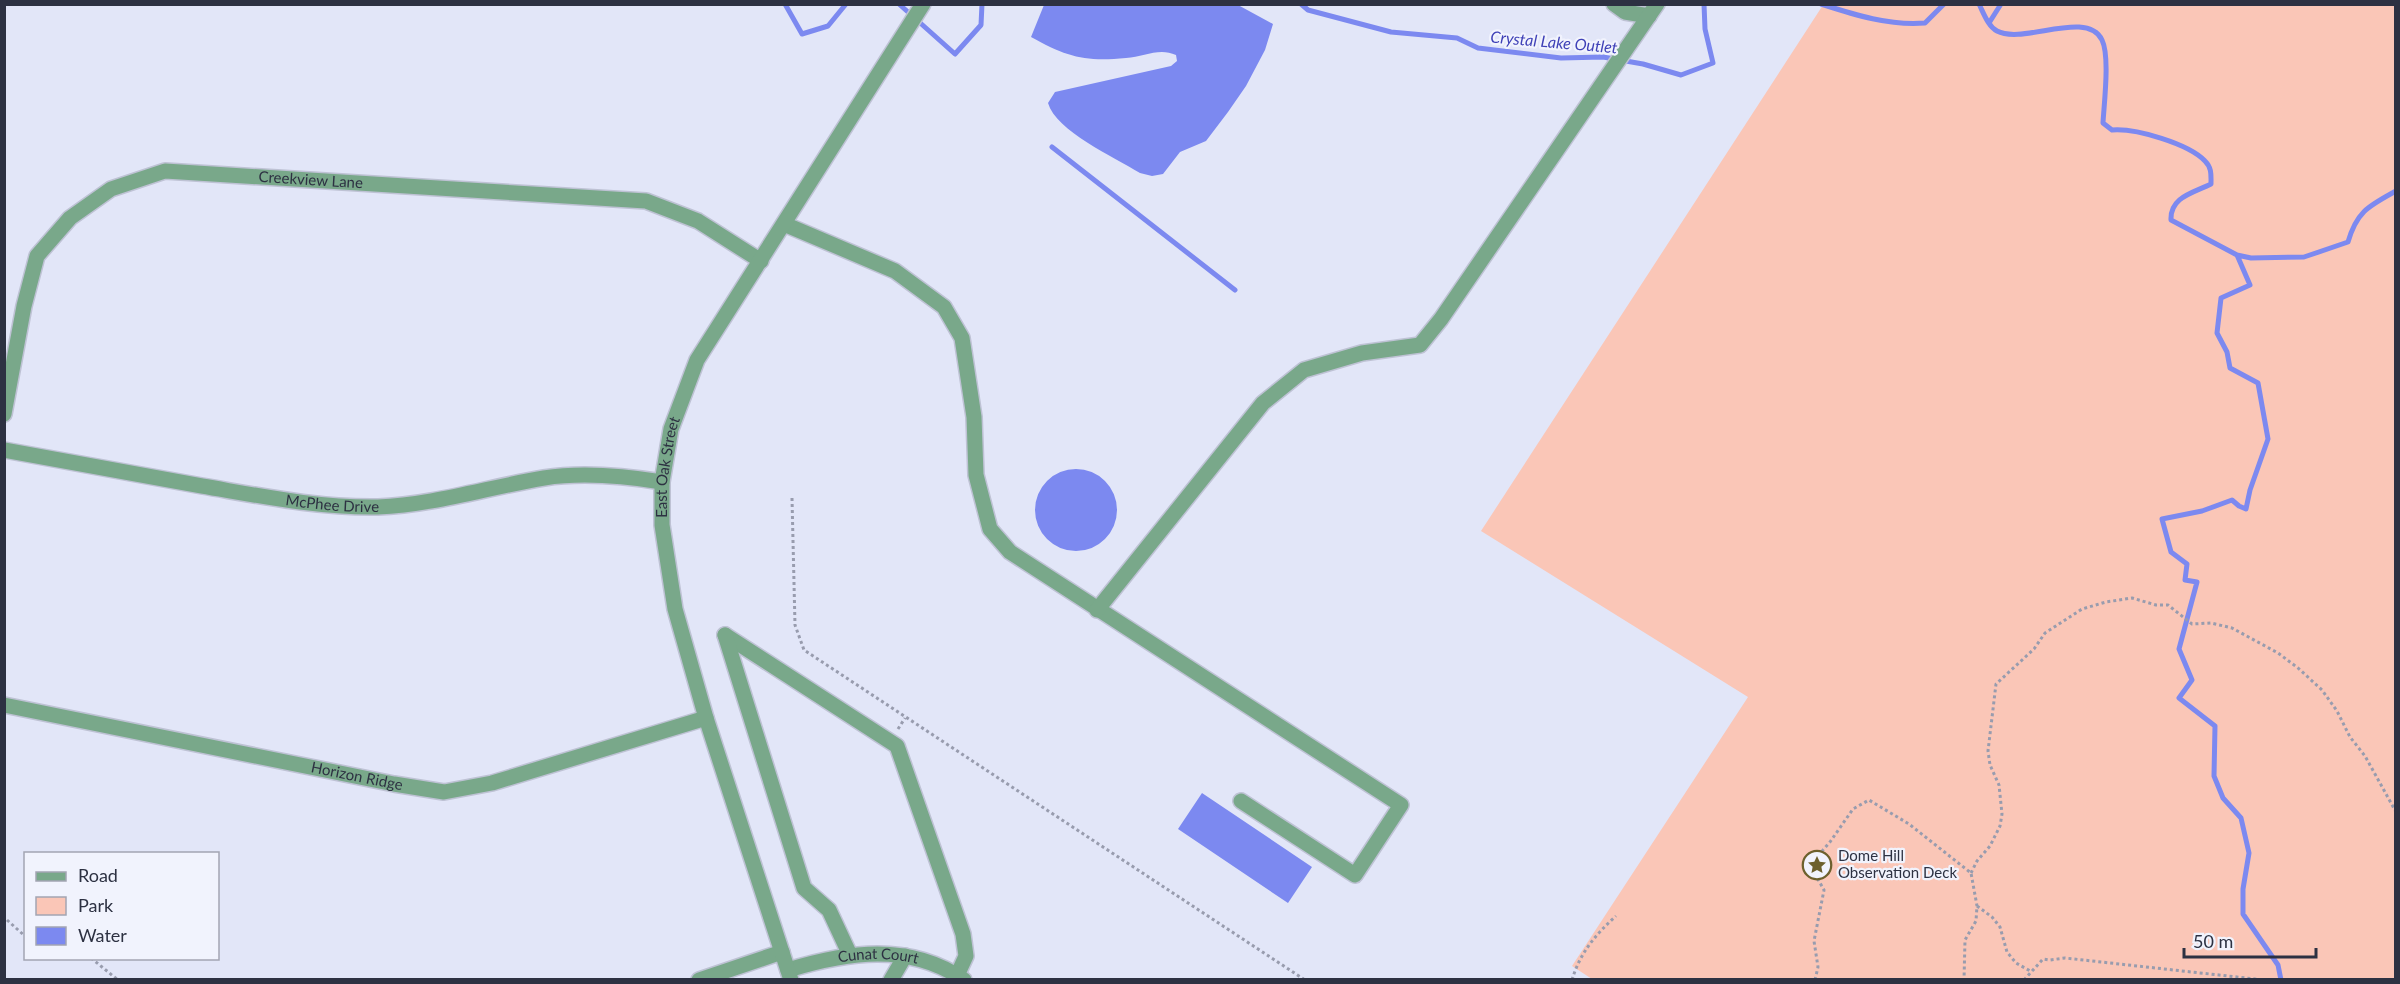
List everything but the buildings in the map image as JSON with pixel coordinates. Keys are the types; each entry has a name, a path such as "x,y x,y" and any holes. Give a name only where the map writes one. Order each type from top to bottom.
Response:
{"street":[{"name":"East Oak Street","path":"789,975 706,718 670,587 662,525 662,482 671,429 697,360 923,4"},
{"path":"1614,4 1625,12 1653,10"},
{"path":"1097,610 1263,403 1304,370 1362,353 1420,345 1441,319 1653,10"},
{"name":"Creekview Lane","path":"4,414 24,306 37,256 70,218 111,189 165,171 646,201 698,221 761,261"},
{"path":"784,224 895,271 944,307 962,338 974,417 976,475 990,529 1010,552 1401,805 1355,875 1241,801"},
{"name":"McPhee Drive","path":"4,450 284,500 341,507 381,507 417,503 553,477 637,478 662,482"},
{"path":"850,955 829,910 804,888 725,635 897,746 963,934 966,956 959,978"},
{"name":"Horizon Ridge","path":"4,705 394,784 444,792 492,783 706,718"},
{"path":"699,980 782,952"},
{"name":"Cunat Court","path":"789,975 820,960 871,953 905,956 941,967 959,978"},
{"path":"891,980 905,956"}],"path":[{"path":"792,498 795,625 804,650 1305,980"},
{"path":"1964,980 1966,977 1965,940 1976,921 1977,906 1971,873 1977,861 1990,846 2000,826 2002,814 1999,785 1990,765 1988,751 1995,684 2034,649 2045,633 2082,609 2132,598 2156,605 2168,605 2192,624 2211,623 2232,628 2278,653 2322,690 2337,711 2350,737 2366,756 2396,812"},
{"path":"1815,980 1818,967 1814,941 1824,890 1810,866 1853,809 1869,800 1882,807 1971,873"},
{"path":"1977,906 1992,917 2000,927 2007,952 2016,963 2032,972"},
{"path":"1572,980 1577,963 1595,935 1616,916"},
{"path":"7,920 24,935"},
{"path":"2024,980 2036,964 2043,959 2065,958 2264,980"},
{"path":"93,960 118,980"},
{"path":"1558,979 1568,980"}],"green space":[{"path":"1823,5 2395,5 2395,979 1592,979 1572,966 1748,697 1481,531"}],"water":[{"path":"1044,5 1238,5 1273,24 1265,50 1246,86 1206,141 1180,152 1163,174 1152,176 1140,173 1074,133 1062,124 1048,103 1055,92 1171,66 1177,61 1176,55 1157,52 1133,57 1099,59 1077,56 1055,49 1031,37"},
{"path":"1076,469 1092,472 1105,481 1114,494 1117,510 1114,526 1105,539 1092,548 1076,551 1060,548 1047,539 1038,526 1035,510 1038,494 1047,481 1060,472"},
{"path":"1202,793 1312,867 1288,903 1178,829"}],"waterway":[{"name":"Crystal Lake Outlet","path":"785,4 802,34 828,26 846,4"},
{"name":"Crystal Lake Outlet","path":"899,4 955,54 981,25 982,4"},
{"name":"Crystal Lake Outlet","path":"1301,4 1308,10 1391,32 1457,38 1478,48 1561,58 1603,57 1643,64 1681,75 1713,63 1705,29 1704,4"},
{"name":"Crystal Lake Outlet","path":"1821,4 1873,19 1899,23 1925,23 1944,4"},
{"name":"Crystal Lake Outlet","path":"1979,4 1991,26 1997,31 2008,34 2069,27 2083,27 2094,31 2102,40 2106,57 2103,123 2112,130 2162,138 2187,149 2205,161 2210,169 2211,184 2178,201 2174,206 2171,220 2237,255 2251,258 2304,257 2348,242 2356,223 2365,210 2396,191"},
{"path":"1989,23 2001,4"},
{"path":"1052,147 1235,290"},
{"path":"2237,255 2250,285 2221,298 2217,333 2227,352 2230,368 2258,383 2268,439 2250,490 2246,509 2232,500 2202,511 2162,519 2171,552 2187,564 2185,580 2197,582 2179,649 2192,680 2179,698 2215,726 2214,776 2223,798 2241,818 2249,853 2243,889 2243,914 2278,965 2281,980"}],"place":[{"name":"Dome Hill Observation Deck","path":"1817,865"}]}
